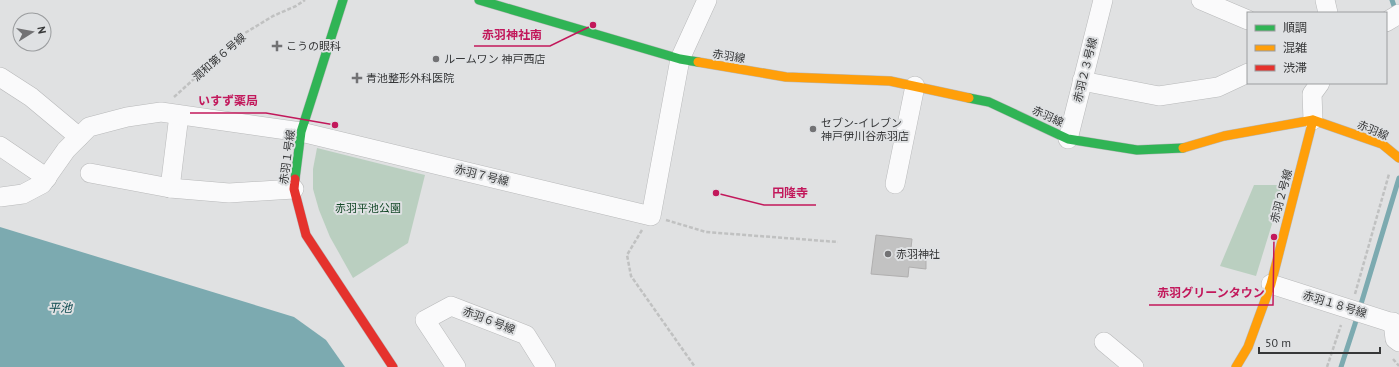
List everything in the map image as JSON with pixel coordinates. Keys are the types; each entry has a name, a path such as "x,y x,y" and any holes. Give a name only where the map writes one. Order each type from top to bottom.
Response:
{"street":[{"name":"赤羽１号線","path":"343,0 301,132 294,189 306,234 393,367"},
{"name":"赤羽線","path":"479,0 505,4 680,59 786,77 890,81 989,102 1068,139 1137,150 1185,148 1224,136 1313,120 1382,144 1397,157"},
{"path":"651,216 680,59 706,0"},
{"name":"赤羽２３号線","path":"1068,139 1103,0"},
{"path":"1201,0 1247,20"},
{"path":"1325,0 1328,12"},
{"path":"1387,21 1399,14"},
{"path":"1082,81 1159,96 1218,87 1247,73"},
{"path":"0,78 31,97 79,136"},
{"path":"1313,120 1312,94 1319,84"},
{"path":"895,184 915,86"},
{"name":"赤羽７号線","path":"156,113 301,132 651,216"},
{"path":"0,197 24,194 42,184 66,150 89,127 127,117 156,113"},
{"path":"170,188 179,115"},
{"name":"赤羽２号線","path":"1236,367 1248,347 1271,284 1313,120"},
{"path":"0,146 47,178"},
{"path":"90,173 170,188 229,193 294,189"},
{"name":"赤羽１８号線","path":"1271,284 1396,323"},
{"name":"赤羽６号線","path":"456,367 425,320 452,306 526,334 546,367"},
{"path":"1396,323 1395,340 1399,342"},
{"path":"1104,342 1134,367"}],"path":[{"name":"潤和第６号線","path":"156,113 244,33 305,0"},
{"path":"1326,367 1344,316 1358,311 1397,157"},
{"path":"695,367 631,276 627,255 651,216 706,232 838,242"}],"green space":[{"name":"赤羽平池公園","path":"317,148 425,175 408,243 353,278 330,237 319,210 313,189 313,169"},
{"path":"1254,185 1284,185 1256,276 1220,266"}],"water":[{"name":"平池","path":"0,227 294,317 326,340 345,367 0,367"}],"building":[{"path":"876,235 912,239 911,248 926,249 926,269 909,267 908,277 871,274"}],"waterway":[{"path":"1392,0 1396,12"},
{"path":"1341,367 1399,178"}],"traffic: fast":[{"path":"295,179 301,132 343,0"},
{"path":"479,0 680,59 698,62"},
{"path":"969,98 989,102 1068,139 1137,150 1183,148"}],"traffic: slow":[{"path":"698,62 786,77 890,81 969,98"},
{"path":"1183,148 1224,136 1313,120 1382,144 1399,158"},
{"path":"1236,367 1248,347 1271,284 1313,120"}],"traffic: jam":[{"path":"295,179 294,189 306,235 393,367"}],"place":[{"name":"赤羽神社南","path":"593,25"},
{"name":"こうの眼科","path":"277,46"},
{"name":"ルームワン 神戸西店","path":"436,59"},
{"name":"青池整形外科医院","path":"357,78"},
{"name":"いすず薬局","path":"335,125"},
{"name":"セブン-イレブン 神戸伊川谷赤羽店","path":"813,129"},
{"name":"円隆寺","path":"716,193"},
{"name":"赤羽グリーンタウン","path":"1274,237"},
{"name":"赤羽神社","path":"888,254"}]}
